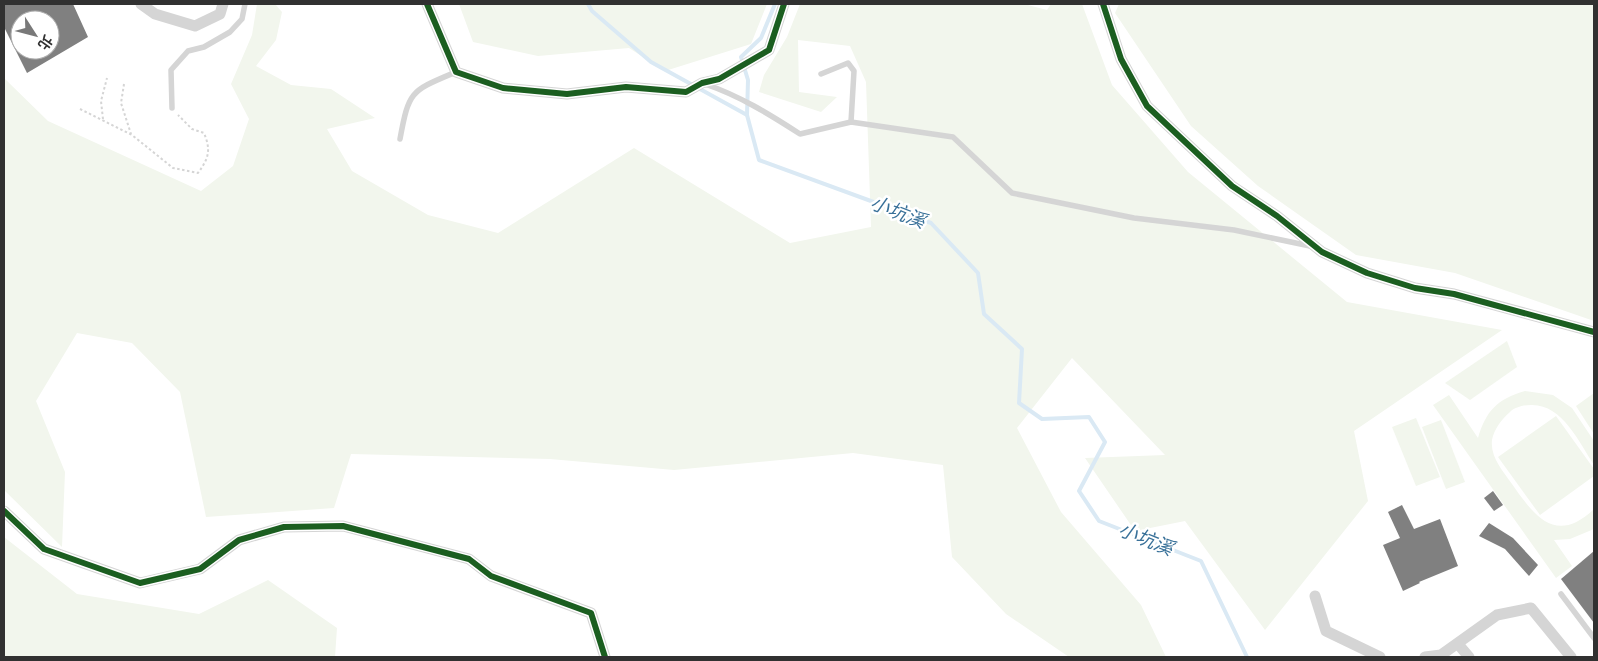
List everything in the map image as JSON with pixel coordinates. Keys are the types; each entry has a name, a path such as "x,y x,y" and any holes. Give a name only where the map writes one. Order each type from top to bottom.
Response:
{"street":[{"path":"141,4 155,14 195,26 220,14 223,4"},
{"path":"427,4 456,72 503,88 567,94 626,87 686,92 702,83 719,79 769,50 784,4"},
{"path":"1103,4 1121,59 1147,106 1232,186 1278,216 1317,248 1367,273 1399,283 1454,294 1594,332"},
{"path":"4,511 44,549 140,583 200,569 239,540 284,527 343,526 470,559 491,576 592,613 605,657"},
{"path":"1315,596 1326,631 1380,657"},
{"path":"1425,657 1441,655 1497,615 1531,608 1571,657"},
{"path":"1458,644 1469,657"}],"lane":[{"path":"172,108 171,70 188,50 204,47 230,32 242,19 245,4"},
{"path":"821,74 848,63 854,71 851,122"},
{"path":"400,139 406,105 421,87 456,72"},
{"path":"702,83 729,92 761,108 800,134 851,122 953,137 1012,193 1134,218 1234,230 1317,248"},
{"path":"1561,594 1594,638"}],"path":[{"path":"103,119 101,100 107,78"},
{"path":"124,84 121,103 132,135"},
{"path":"80,109 132,135 173,168 198,173 206,162 210,147 204,133 192,129 172,108"}],"shaded area":[{"path":"257,4 275,4 282,12 276,40 256,66 291,85 331,89 375,118 327,129 352,171 428,215 498,233 634,148 790,243 871,227 866,82 850,46 798,40 799,92 837,97 821,112 759,92 764,75 787,37 800,4 1024,4 1047,10 1051,4 1082,4 1112,85 1188,172 1347,302 1502,330 1354,431 1368,501 1265,630 1185,521 1135,531 1085,458 1165,455 1072,358 1017,428 1061,512 1141,605 1166,657 1069,657 1006,614 952,557 943,465 853,453 674,470 550,459 351,454 334,508 206,517 180,392 132,343 77,333 36,401 65,472 62,547 4,490 4,78 48,121 201,191 233,166 249,119 231,84 252,35"},
{"path":"459,4 767,4 751,44 665,71 629,48 538,56 473,42"},
{"path":"1119,4 1594,4 1594,321 1455,273 1356,255 1258,186 1191,126 1115,13"},
{"path":"1507,341 1517,367 1470,400 1445,383"},
{"path":"1525,391 1553,395 1572,408 1594,441 1594,465 1576,436 1561,417 1542,406 1531,405 1525,405 1512,410 1501,421 1493,436 1493,452 1498,464 1529,507 1538,516 1557,526 1568,525 1581,520 1594,509 1594,529 1570,539 1554,540 1572,566 1556,578 1433,405 1449,395 1478,438 1485,420 1494,407 1507,398"},
{"path":"1594,393 1594,434 1576,406"},
{"path":"1556,416 1594,469 1594,476 1540,515 1498,457"},
{"path":"1416,418 1440,477 1416,486 1392,427"},
{"path":"1441,420 1465,482 1446,489 1422,427"},
{"path":"4,537 77,594 199,614 268,580 337,628 335,657 4,657"}],"building":[{"path":"4,4 73,4 88,37 60,54 60,10 10,10 10,39 4,27"},
{"path":"20,60 49,60 27,73"},
{"path":"1493,491 1503,505 1494,511 1484,498"},
{"path":"1402,505 1414,529 1440,519 1458,566 1419,582 1403,591 1383,545 1400,538 1388,512"},
{"path":"1489,523 1513,538 1538,565 1529,576 1505,549 1479,536"},
{"path":"1594,551 1594,623 1561,579"}],"waterway":[{"name":"小坑溪","path":"588,4 592,11 651,62 747,115 759,160 931,223 978,273 984,314 1022,349 1019,403 1042,419 1089,417 1105,442 1079,491 1099,521 1201,561 1247,657"},
{"path":"747,115 748,80 741,57 761,38 775,4"}],"cycle path":[{"path":"427,4 456,72 503,88 567,94 626,87 686,92 702,83 719,79 769,50 784,4"},
{"path":"1103,4 1121,59 1147,106 1232,186 1277,216 1322,252 1367,273 1415,288 1454,294 1594,332"},
{"path":"4,511 44,549 140,583 200,569 239,540 284,527 343,526 469,559 491,576 591,613 605,657"}]}
